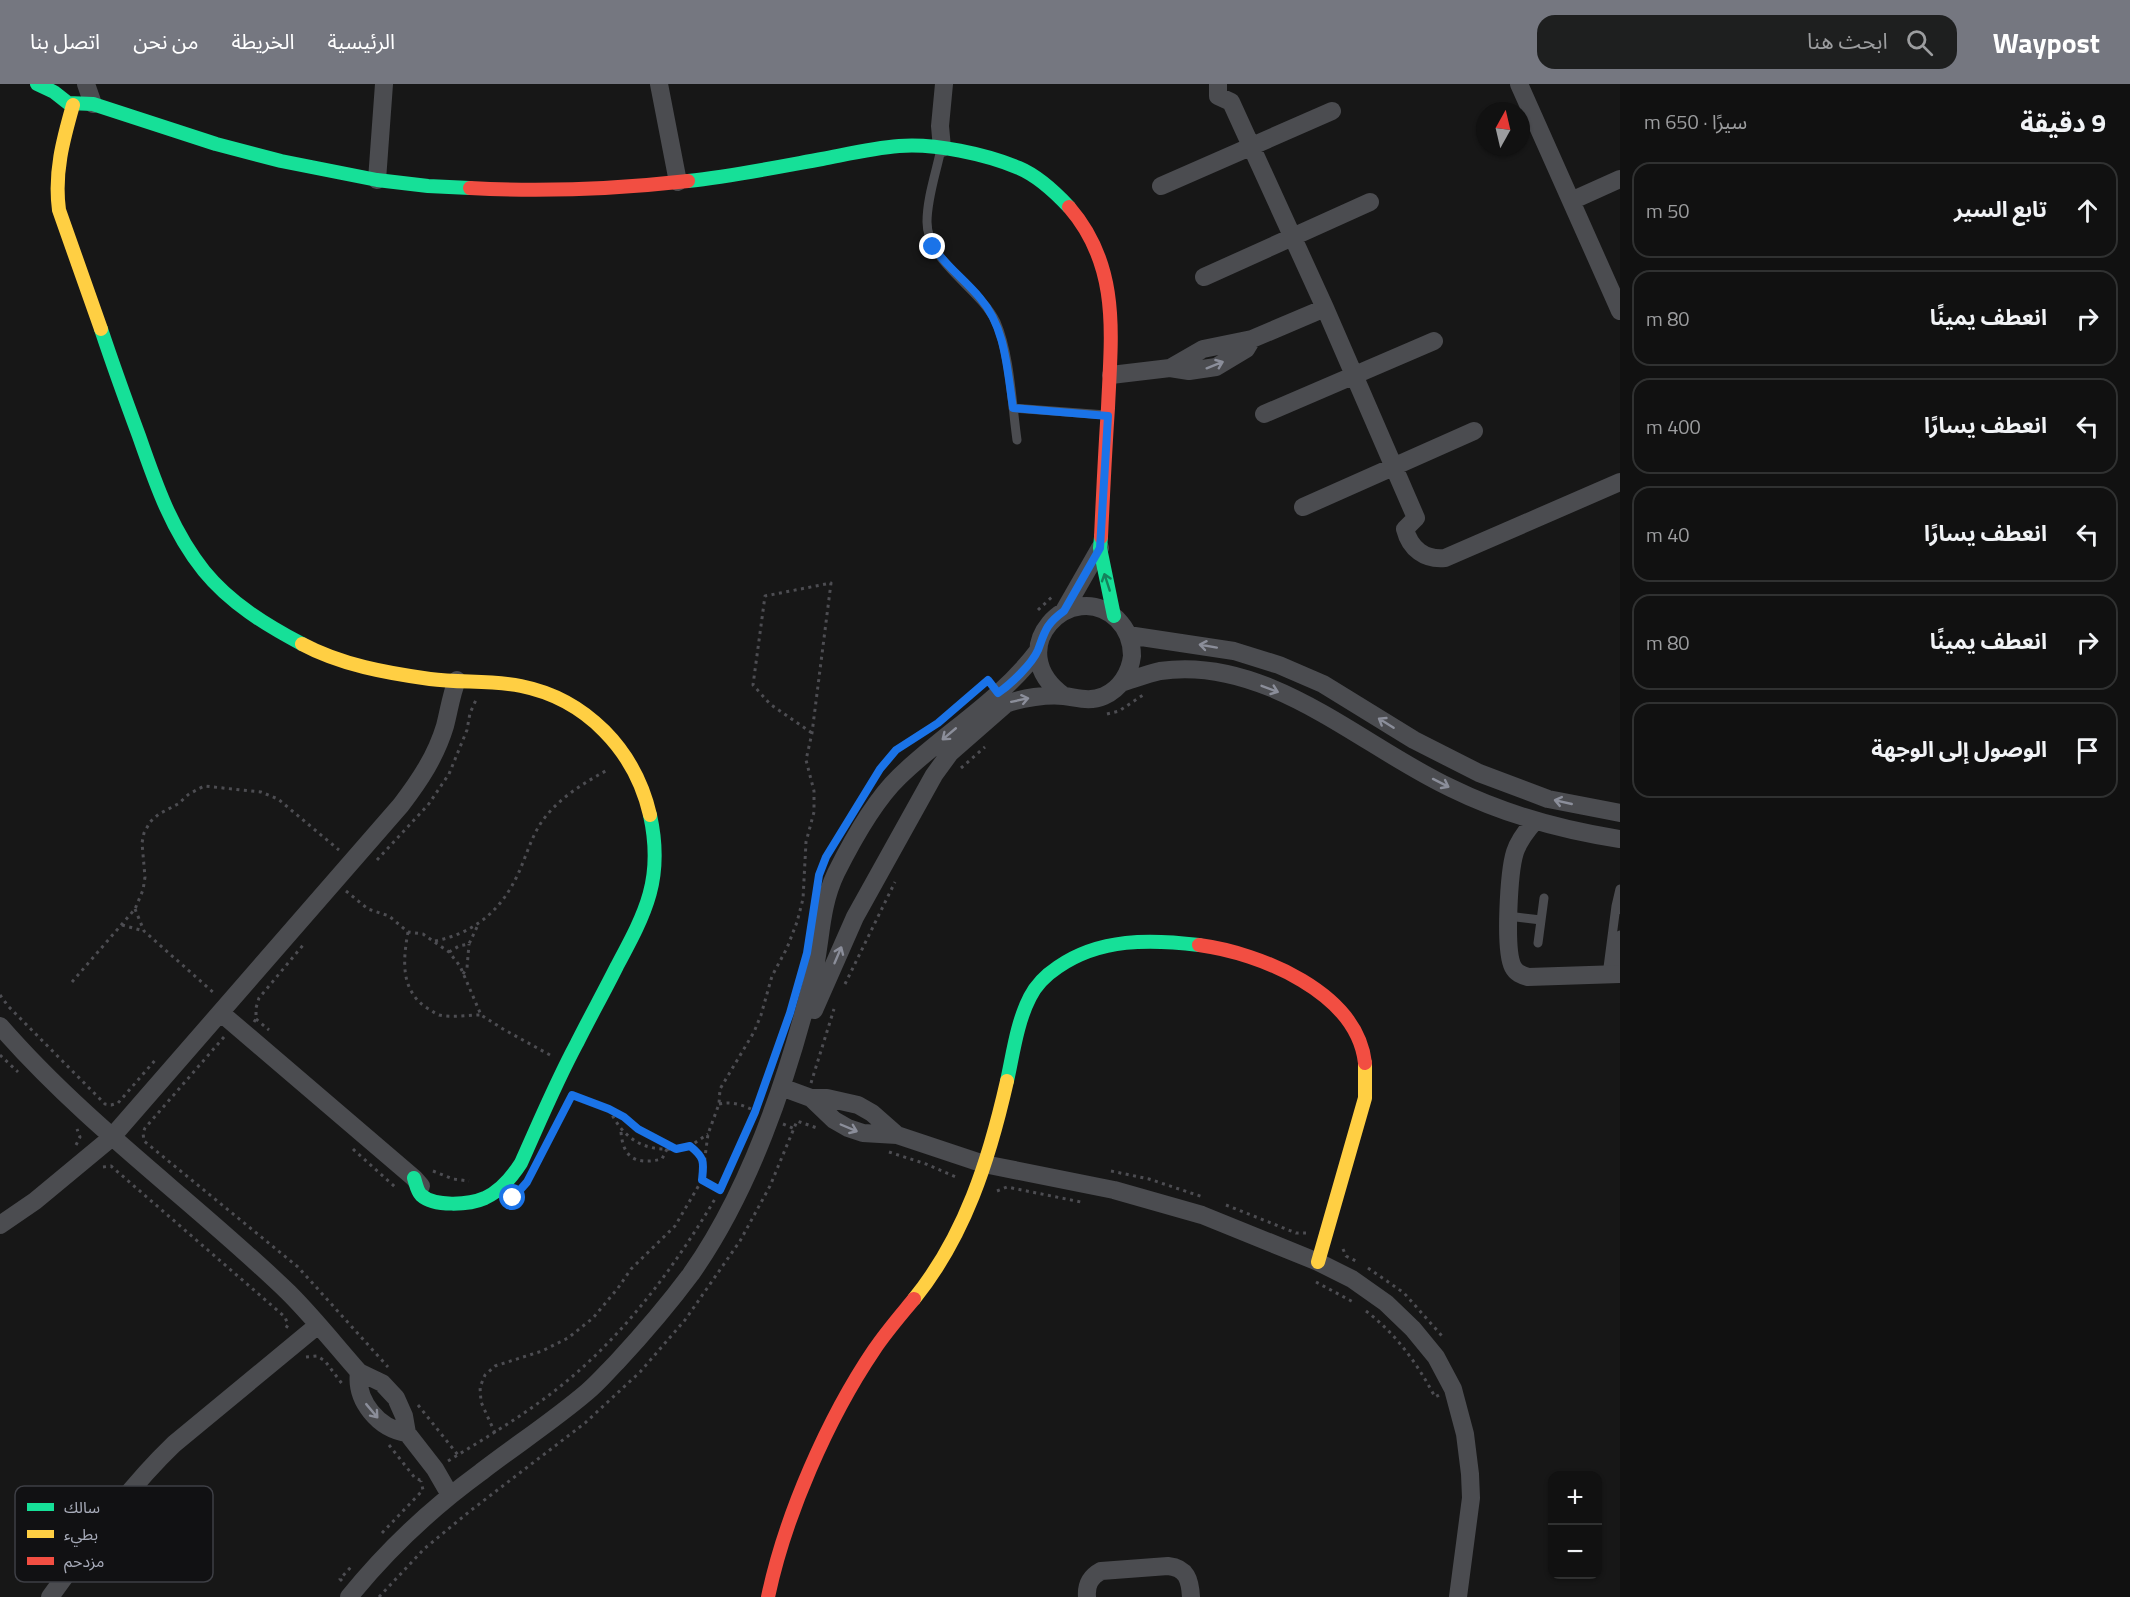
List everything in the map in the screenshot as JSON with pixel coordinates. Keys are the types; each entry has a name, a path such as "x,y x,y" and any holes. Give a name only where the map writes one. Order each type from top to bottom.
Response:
{"street":[{"path":"37,84 52,91 68,104 93,104 216,144 299,165 377,180 428,186 511,190 595,189 728,177 878,148 921,146 982,156 1019,168 1058,195 1078,218 1096,250 1106,281 1112,325 1111,375 1100,548 1114,616"},
{"path":"86,84 93,104"},
{"path":"377,180 384,84"},
{"path":"659,84 678,182"},
{"path":"942,148 940,126 944,84"},
{"path":"1210,84 1215,100 1231,102"},
{"path":"1218,84 1218,96 1231,102 1291,238 1325,308 1416,518 1408,526 1424,545 1448,550 1467,547 1620,482"},
{"path":"1519,84 1620,311"},
{"path":"73,105 57,165 56,195 59,210 160,497 185,547 214,584 262,624 325,654 374,669 407,675 502,683 538,690 565,701 588,716 613,741 634,772 647,803 654,837 656,854 654,879 641,921 574,1046 531,1140 493,1185 475,1195 452,1197 427,1193 422,1174 221,1013"},
{"path":"1161,186 1332,111"},
{"path":"1571,201 1620,179"},
{"path":"1204,277 1370,202"},
{"path":"1111,375 1170,368 1203,349 1252,339 1325,308"},
{"path":"1264,414 1434,341"},
{"path":"1304,507 1474,431"},
{"path":"350,1597 400,1541 450,1495 551,1422 590,1390 662,1312 692,1272 718,1229 746,1173 789,1066 847,933 875,880 942,764 974,723 1037,652 1048,624 1064,611 1100,548"},
{"path":"789,1066 814,974 822,912 830,886 842,861 888,788 908,768 974,723 1012,701 1023,698 1064,696 1084,700 1094,699 1113,690 1121,683 1132,655 1128,635 1114,616 1084,606 1064,611"},
{"path":"1128,635 1234,651 1279,665 1323,684 1414,741 1479,773 1548,799 1620,813"},
{"path":"1037,652 1042,672 1055,689 1064,696"},
{"path":"1121,683 1173,670 1214,673 1251,682 1329,716 1416,770 1450,788 1535,821 1620,839"},
{"path":"0,1225 35,1201 111,1138 221,1013 340,887 429,765 445,725 449,701 457,680"},
{"path":"1535,821 1521,839 1510,873 1508,916 1511,963 1517,972 1533,977 1614,975"},
{"path":"768,1597 783,1537 836,1416 875,1349 945,1256 962,1222 994,1133 1024,1010 1035,988 1060,964 1073,956 1106,946 1150,941 1207,946 1250,957 1293,975 1327,998 1351,1022 1365,1058 1367,1085 1363,1111 1318,1262"},
{"path":"0,1026 53,1083 111,1138 263,1268 359,1372 382,1383 396,1398 404,1416 407,1433 435,1470 450,1495"},
{"path":"781,1087 808,1098 834,1120 848,1128 871,1134 897,1135 984,1164 1114,1190 1176,1206 1230,1225 1318,1262 1370,1291 1400,1315 1436,1357 1453,1389 1465,1434 1470,1474 1469,1522 1458,1597"},
{"path":"808,1098 835,1099 858,1105 872,1113 897,1135"},
{"path":"134,1486 174,1444 318,1325"},
{"path":"359,1372 358,1390 367,1406 388,1427 396,1432 407,1433"},
{"path":"1087,1597 1088,1584 1095,1574 1101,1571 1168,1566 1180,1569 1188,1577 1191,1597"},
{"path":"50,1597 61,1582"}],"lane":[{"path":"942,148 928,214 929,238 938,254 981,298 996,322 1004,348 1017,440"},
{"path":"1013,408 1108,416"},
{"path":"1614,975 1620,889"},
{"path":"1538,943 1544,898"},
{"path":"1508,916 1541,920"},
{"path":"1614,975 1620,935"}],"path":[{"path":"496,1434 481,1402 480,1387 485,1375 495,1366 542,1351 568,1338 593,1318 631,1269 675,1226 702,1180 708,1134 719,1104 720,1089 754,1032 772,976 787,948 803,899 806,842 814,812 814,791 806,760 812,733 831,583 765,596 753,685 770,704 812,733"},
{"path":"1102,715 1119,711 1150,691"},
{"path":"371,866 428,805 449,774 473,705 476,700 482,699"},
{"path":"874,779 896,750 929,728"},
{"path":"957,772 986,746"},
{"path":"434,941 454,937 478,925 507,895 519,874 528,847 545,817 560,800 609,769 603,760"},
{"path":"72,982 135,909 143,890 145,877 142,843 147,827 159,814 178,804 195,789 204,786 261,792 279,799 339,850 333,857"},
{"path":"842,988 853,971 896,881"},
{"path":"340,887 355,884"},
{"path":"340,887 368,909 389,916 408,932 423,934 449,952 460,966 481,1015 553,1056"},
{"path":"135,909 144,931 214,993"},
{"path":"122,925 144,931"},
{"path":"463,974 467,968 470,944 478,925"},
{"path":"408,932 404,960 405,973 409,987 418,1002 436,1014 481,1015"},
{"path":"274,1034 256,1019 258,998 310,937"},
{"path":"449,952 459,946 470,944"},
{"path":"0,995 8,1006 105,1104 117,1103 162,1052"},
{"path":"797,1121 808,1098 836,1004"},
{"path":"244,1033 234,1043 228,1037 224,1037 145,1128 144,1141 298,1267 391,1371"},
{"path":"0,1055 26,1080"},
{"path":"572,1095 609,1109 624,1117 638,1129 676,1149"},
{"path":"755,1112 758,1103"},
{"path":"609,1109 621,1130 638,1143 661,1150 690,1146 708,1134"},
{"path":"78,1129 80,1137 75,1148 84,1161 94,1170 111,1166 285,1317 288,1325 282,1334 292,1347 303,1359 307,1356 317,1356 325,1361 345,1388"},
{"path":"621,1130 622,1145 632,1158 647,1162 662,1159 668,1149"},
{"path":"346,1144 398,1190"},
{"path":"690,1146 699,1153 704,1162"},
{"path":"422,1174 469,1181 478,1176"},
{"path":"387,1442 415,1478 420,1480 496,1434 563,1385 610,1341 638,1310 681,1254 720,1190 702,1180"},
{"path":"413,1399 458,1455"}],"traffic: fast":[{"path":"37,84 54,92 68,103 93,104 216,144 281,161 377,180 470,188"},
{"path":"688,181 722,177 880,148 928,146 976,154 1019,168 1046,185 1069,207"},
{"path":"101,329 159,490 174,524 193,556 214,583 237,603 262,621 302,644"},
{"path":"1101,537 1100,548 1114,616"},
{"path":"414,1178 421,1195 427,1199 452,1204 470,1202 496,1192 521,1163 562,1073 644,911 650,894 655,858 650,815"},
{"path":"1007,1081 1016,1038 1030,997 1042,980 1054,970 1074,957 1108,946 1144,942 1199,945"}],"traffic: slow":[{"path":"73,105 59,170 59,210 101,329"},
{"path":"302,644 348,663 381,671 430,679 521,686 566,702 586,715 620,749 633,769 650,815"},
{"path":"1318,1262 1365,1098 1365,1063"},
{"path":"914,1299 948,1249 973,1196 992,1140 1007,1081"}],"traffic: jam":[{"path":"470,188 579,189 688,181"},
{"path":"1069,207 1086,230 1097,254 1105,278 1109,303 1111,329 1101,537"},
{"path":"1199,945 1250,957 1302,980 1325,997 1344,1016 1358,1038 1365,1063"},
{"path":"768,1597 785,1534 797,1501 840,1406 874,1350 914,1299"}],"route":[{"path":"513,1198 527,1182 572,1095 609,1109 624,1117 638,1129 676,1149 690,1146 699,1153 704,1162 702,1180 720,1190 755,1112 778,1052 807,953 819,875 826,857 880,769 896,750 938,723 988,680 998,693 1023,670 1037,652 1048,624 1064,611 1100,548 1108,416 1013,408 1004,348 996,322 981,298 933,247"}]}
